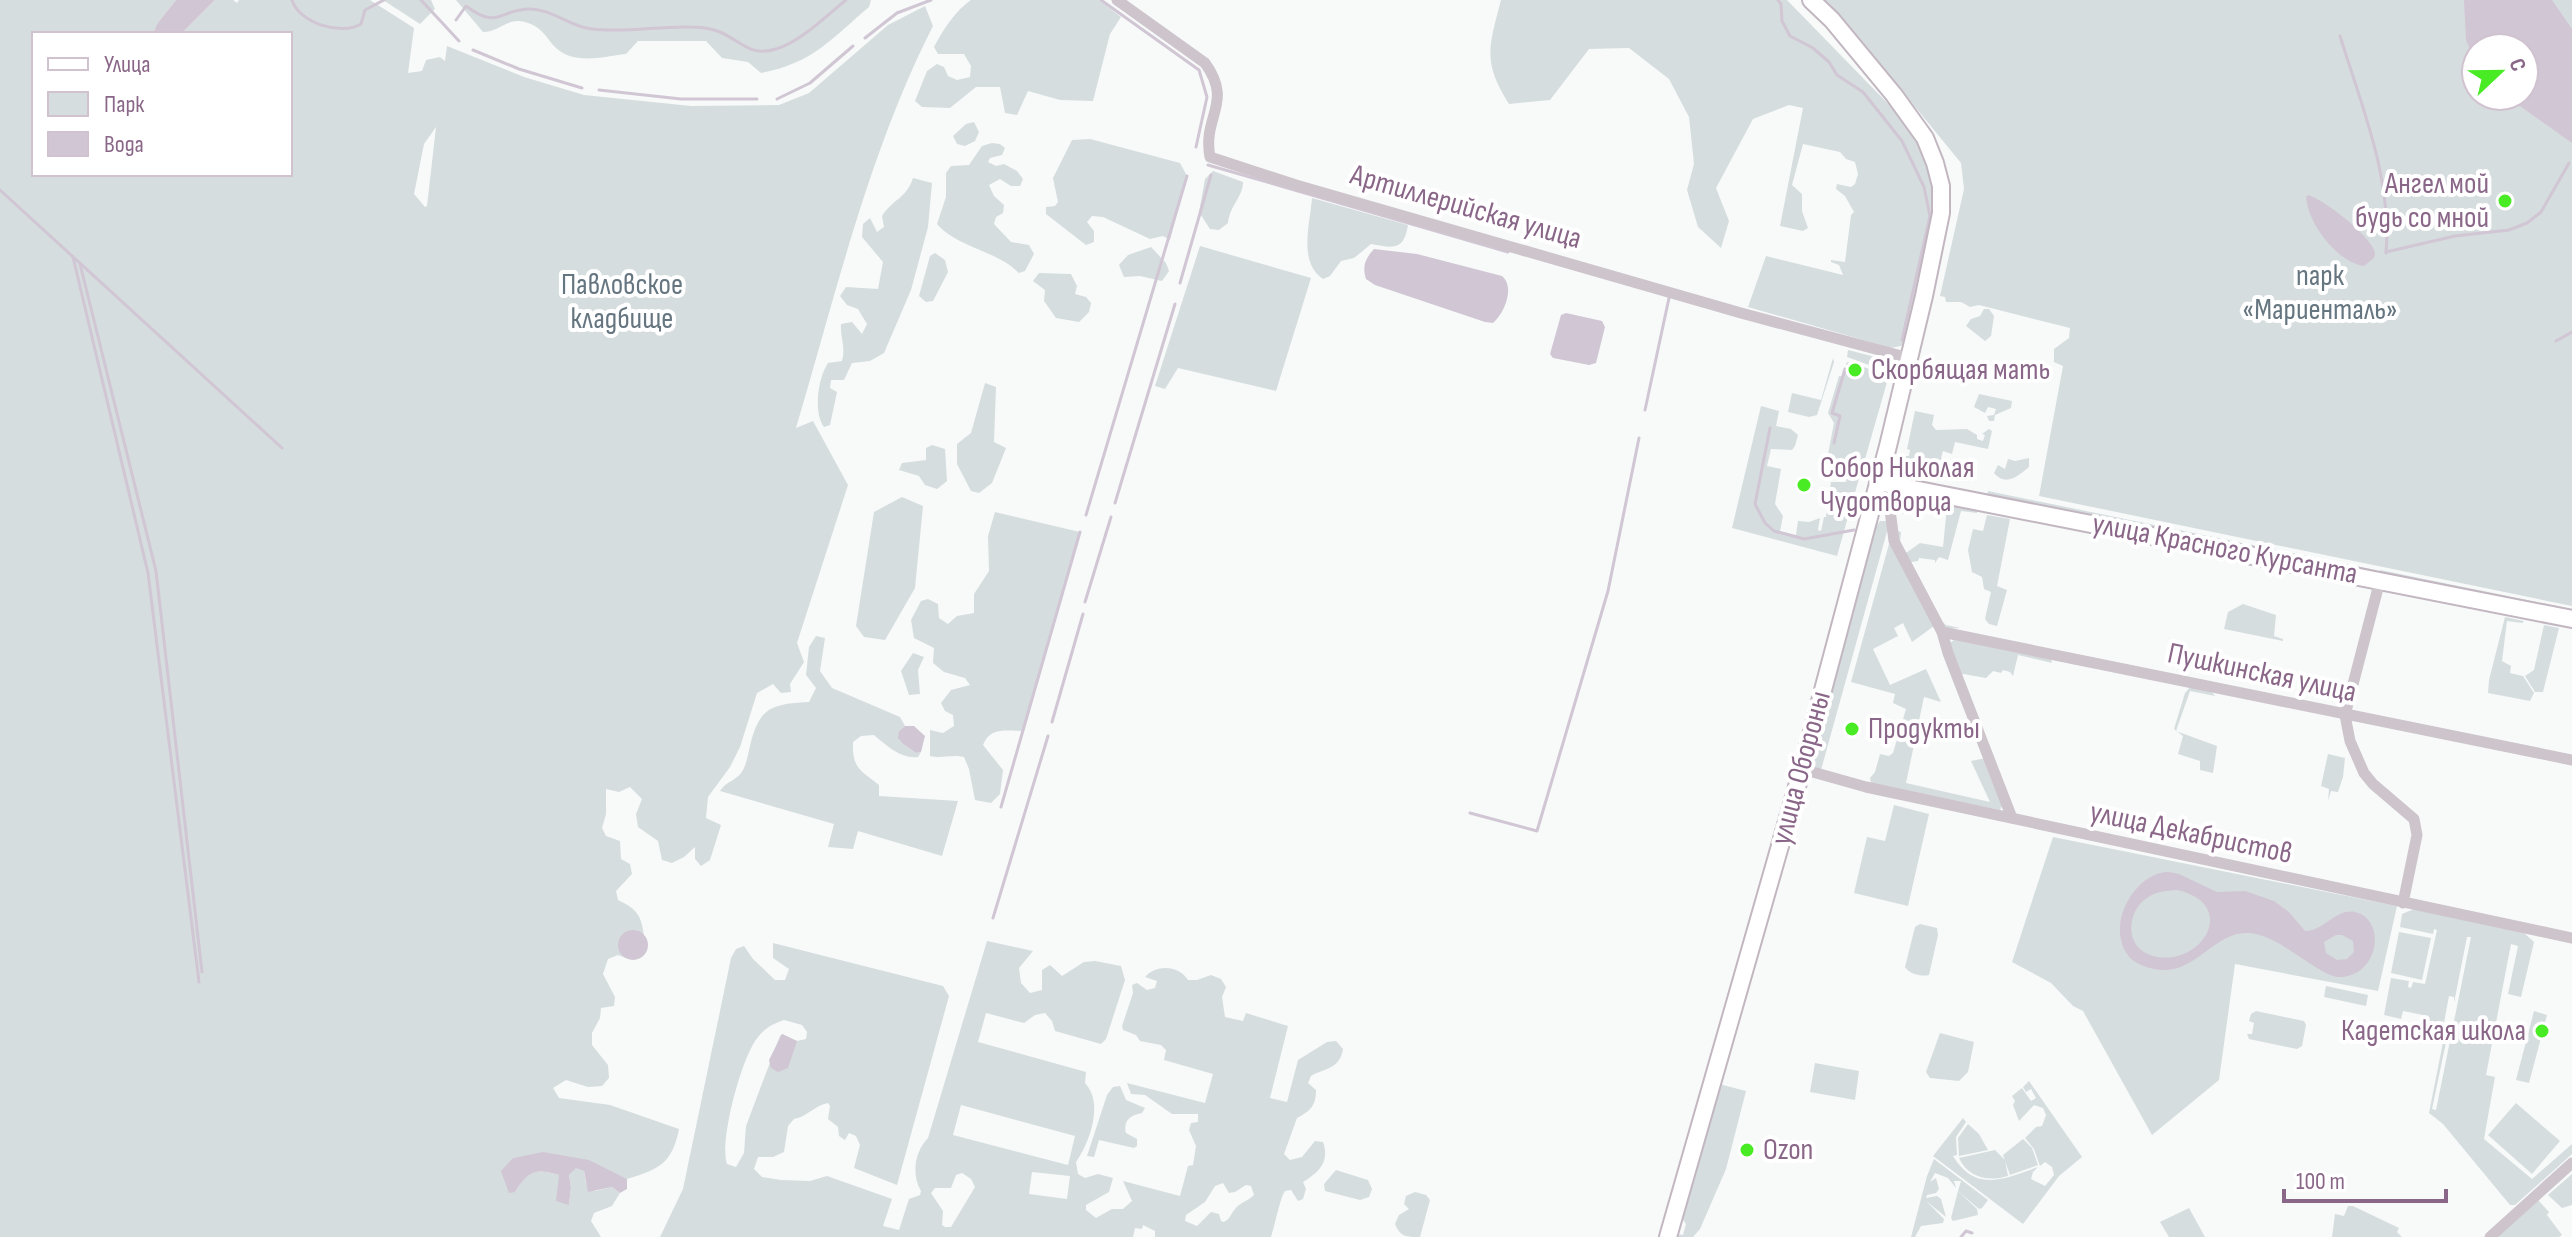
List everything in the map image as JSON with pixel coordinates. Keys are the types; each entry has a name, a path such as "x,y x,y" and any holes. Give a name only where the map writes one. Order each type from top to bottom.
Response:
{"street":[{"name":"Артиллерийская улица","path":"1117,0 1205,63 1214,75 1219,90 1208,142 1210,157 1296,185 1741,313 1909,358"},
{"name":"улица Обороны","path":"1668,1237 1802,769 1909,358 1941,213 1941,186 1925,138 1894,95 1832,20 1811,0"},
{"name":"улица Красного Курсанта","path":"1876,489 2377,580 2572,619"},
{"path":"1876,489 1890,510 1894,541 1942,632 2012,818"},
{"path":"2377,580 2378,588 2345,715 2354,752 2364,773 2416,824 2417,835 2403,903"},
{"name":"Пушкинская улица","path":"1942,632 2572,760"},
{"name":"улица Декабристов","path":"1802,769 1866,787 2572,938"},
{"path":"2490,1237 2572,1163"}],"green space":[{"name":"Павловское кладбище","path":"0,0 176,0 154,32 32,32 32,176 292,176 292,32 183,32 215,0 233,0 237,3 239,0 370,0 414,28 408,73 422,71 426,60 440,57 445,61 447,46 524,77 584,95 691,106 779,105 809,93 888,25 925,6 933,26 910,74 872,173 796,428 813,421 848,485 797,643 804,662 790,684 791,692 781,693 773,684 757,693 740,747 708,797 706,818 721,825 710,860 701,866 695,859 695,847 672,863 662,860 658,841 638,827 636,814 642,799 630,787 619,792 606,789 606,814 602,828 606,836 620,841 621,859 630,864 632,874 616,891 618,900 637,913 644,935 636,930 619,946 626,958 618,955 608,959 603,974 615,997 614,1006 601,1008 600,1018 592,1033 592,1045 608,1065 609,1078 602,1086 588,1087 566,1080 553,1088 559,1098 610,1105 679,1129 676,1141 668,1158 656,1168 627,1179 598,1166 558,1155 513,1158 515,1192 528,1175 551,1173 559,1175 569,1205 569,1175 576,1167 584,1171 586,1183 595,1191 612,1187 620,1193 612,1206 594,1213 591,1221 601,1237 0,1237","holes":["436,127 425,207 414,194 424,144"]},
{"path":"383,0 431,0 435,9 420,24"},
{"path":"456,0 871,0 869,7 820,49 794,63 761,73 748,62 722,58 706,41 638,41 626,54 597,58 569,56 553,45 538,28 525,22 514,21 483,32"},
{"path":"971,0 1099,0 1121,17 1110,34 1093,101 1060,100 1028,91 1017,115 1005,113 1000,87 976,87 950,108 922,107 915,101 927,71 937,64 944,67 948,76 957,80 970,77 971,66 964,54 938,54 934,47 950,21"},
{"path":"1501,0 1787,0 1900,116 1924,151 1931,171 1935,216 1905,345 1891,348 1748,307 1766,256 1843,275 1839,265 1831,260 1845,262 1851,215 1854,212 1845,196 1836,189 1837,184 1851,187 1855,184 1858,174 1855,162 1846,159 1840,152 1803,144 1792,185 1802,194 1802,211 1808,228 1803,231 1780,226 1803,108 1789,105 1753,119 1716,188 1729,221 1721,248 1698,227 1687,190 1694,164 1689,117 1669,79 1629,48 1589,49 1550,100 1509,104 1495,76 1490,54"},
{"name":"парк «Мариенталь»","path":"1816,0 2572,0 2572,606 2039,496 2063,366 2054,362 2054,349 2069,338 2070,328 1979,305 1970,307 1961,302 1946,302 1945,297 1940,296 1964,189 1961,163 1837,18"},
{"path":"974,122 979,132 975,141 965,146 957,144 953,136 966,124"},
{"path":"1090,139 1180,163 1187,176 1170,240 1163,236 1150,239 1103,217 1092,216 1087,222 1094,231 1094,242 1086,245 1046,214 1046,207 1055,206 1058,202 1053,178 1072,140"},
{"path":"992,143 1005,148 1002,155 990,158 988,162 996,166 1004,164 1017,171 1023,179 1020,186 1011,186 1000,179 989,185 994,196 1004,205 1003,213 996,217 994,224 1011,242 1029,245 1034,254 1025,271 1019,273 999,259 955,239 937,224 946,197 946,173 951,166 969,165 982,146"},
{"path":"1213,171 1243,182 1228,223 1219,230 1210,229 1199,212 1205,179"},
{"path":"913,178 932,183 928,227 911,290 884,353 870,361 852,363 844,380 831,380 830,388 837,392 830,425 824,427 819,413 819,386 828,363 842,361 841,324 852,322 862,334 867,324 858,309 847,305 840,296 846,287 878,289 883,262 862,237 863,224 870,218 877,232 884,227 882,216 907,190"},
{"path":"1312,198 1408,225 1404,240 1396,246 1371,244 1354,258 1341,261 1330,276 1323,279 1315,272 1308,253"},
{"path":"1200,246 1311,278 1276,391 1178,368 1165,389 1155,386"},
{"path":"1151,247 1169,271 1162,281 1140,276 1124,277 1119,265 1128,255"},
{"path":"935,253 945,260 948,272 933,301 926,302 919,296 930,256"},
{"path":"1039,273 1071,274 1077,286 1075,294 1086,297 1091,303 1089,312 1079,322 1056,318 1044,301 1045,290 1033,281"},
{"path":"1984,309 1989,309 1994,316 1991,336 1985,341 1966,326"},
{"path":"1848,350 1891,361 1896,364 1898,372 1847,357"},
{"path":"1833,358 1817,415 1809,417 1788,412 1792,393 1821,400"},
{"path":"1847,362 1889,375 1863,466 1834,459 1828,454 1834,423 1828,413 1839,376 1843,376 1845,369 1857,369 1846,365"},
{"path":"985,383 996,387 994,442 1006,448 992,483 979,493 971,491 957,464 957,444 971,433"},
{"path":"1979,394 2012,401 2011,408 1995,415 1994,421 1989,421 1987,416 1994,415 1996,409 1988,407 1985,413 1974,407"},
{"path":"1761,406 1779,411 1776,426 1791,429 1798,435 1792,450 1771,449 1767,466 1781,469 1775,504 1783,516 1780,531 1796,535 1798,521 1809,522 1820,518 1818,530 1821,531 1831,482 1846,482 1848,472 1860,475 1837,556 1732,528"},
{"path":"1915,411 1934,415 1932,425 1936,430 1967,429 1983,441 1985,435 1982,434 1989,429 1992,431 1988,449 1955,442 1952,454 1943,451 1941,458 1949,461 1947,478 1903,469 1905,456 1909,456 1910,450 1907,449"},
{"path":"932,445 945,449 947,481 937,489 925,485 919,476 899,470 902,463 926,460 926,448"},
{"path":"2029,458 2029,467 2012,479 2003,479 1994,473 1998,465 2005,469 2008,459"},
{"path":"1988,491 2375,570 2375,574 1987,496"},
{"path":"902,497 923,506 915,588 885,640 864,637 856,626 874,512"},
{"path":"1913,498 1977,510 1977,513 1961,511 1948,560 1939,557 1935,563 1935,560 1919,558 1911,562 1938,618 1946,625 1960,628 1948,629 1937,619 1896,537 1898,531 1901,532 1900,543 1906,553 1920,543 1943,547 1947,507 1922,504 1905,514 1901,513 1907,501"},
{"path":"995,512 1080,532 1023,731 994,733 983,745 1003,770 1000,794 991,803 975,800 964,757 930,756 930,730 943,733 954,726 953,715 945,711 941,703 951,690 970,685 965,678 944,672 933,663 934,648 914,638 911,620 921,601 928,599 938,604 939,618 948,624 957,616 974,613 974,594 989,571 988,536"},
{"path":"1987,515 2010,519 1997,586 2007,590 1997,626 1985,619 1991,592 1984,589 1982,577 1972,572 1968,550 1973,529 1983,531"},
{"path":"1880,521 1886,521 1888,528 1821,770 1815,768 1811,759 1871,533"},
{"path":"1892,542 1934,626 1912,642 1903,623 1894,628 1898,636 1873,649 1890,685 1926,669 1941,702 1924,697 1906,783 1990,802 1971,761 1986,758 2003,804 2000,810 1871,783 1870,778 1880,754 1889,756 1893,753 1906,709 1893,703 1895,694 1851,682"},
{"path":"2380,570 2572,609 2572,614 2381,575"},
{"path":"2243,604 2276,615 2274,636 2283,641 2224,629 2228,612"},
{"path":"2505,617 2524,621 2507,621 2502,661 2511,666 2510,673 2523,676 2534,693 2530,701 2488,693"},
{"path":"2544,625 2559,628 2543,692 2535,692 2525,676 2534,670"},
{"path":"816,636 825,638 820,671 832,688 900,717 905,726 899,731 903,744 916,753 921,752 918,757 906,756 894,751 874,735 861,736 853,742 856,763 879,785 879,796 958,801 942,856 858,831 853,849 828,847 834,824 720,791 743,770 763,715 785,704 809,702 816,688 806,675 809,647"},
{"path":"1954,640 2051,659 2052,663 2018,655 2013,676 2003,670 2001,673 1993,671 1986,678 1959,676 1950,643"},
{"path":"913,653 924,657 918,670 920,694 909,695 901,671"},
{"path":"2191,686 2210,690 2215,696 2190,691 2176,731 2174,729 2185,693"},
{"path":"2177,731 2217,746 2213,773 2200,770 2200,761 2178,754 2183,736"},
{"path":"2328,754 2345,758 2338,792 2331,791 2328,801 2329,789 2321,786"},
{"path":"1894,805 1929,814 1908,906 1854,893 1867,837 1885,841"},
{"path":"2053,837 2397,906 2378,991 2235,964 2219,1080 2152,1135 2083,1011 2073,1006 2051,983 2012,962"},
{"path":"2414,909 2524,933 2534,942 2521,997 2508,994 2518,946 2511,944 2486,1075 2495,1077 2484,1139 2532,1179 2572,1144 2572,1154 2515,1205 2510,1205 2443,1124 2429,1113 2445,1032 2448,1033 2432,1109 2436,1110 2471,937 2467,937 2454,1003 2454,997 2449,996 2443,1028 2427,1024 2428,1016 2403,1011 2401,1019 2384,1015 2391,978 2409,981 2408,987 2411,988 2413,982 2425,984 2437,930 2434,929 2433,934 2400,927 2402,914"},
{"path":"1920,924 1937,928 1938,935 1929,975 1926,976 1905,967 1915,927"},
{"path":"2399,932 2431,938 2422,980 2391,973"},
{"path":"987,941 1033,951 1019,968 1021,983 1030,993 1042,990 1042,970 1050,965 1062,976 1084,962 1121,966 1125,980 1106,1039 1101,1044 1055,1031 1045,1013 1035,1015 1024,1023 986,1013 978,1042 1086,1072 1085,1083 1091,1091 1094,1112 1090,1133 1076,1162 1078,1174 1085,1178 1098,1174 1113,1178 1109,1192 1086,1205 1086,1210 1096,1218 1112,1209 1123,1209 1132,1201 1123,1181 1180,1196 1188,1166 1193,1165 1196,1146 1189,1130 1191,1123 1198,1122 1198,1114 1172,1114 1145,1095 1131,1094 1127,1083 1205,1103 1213,1074 1164,1060 1166,1050 1161,1045 1140,1041 1136,1035 1123,1030 1133,993 1132,985 1137,983 1147,990 1155,988 1157,981 1145,977 1161,968 1179,971 1188,980 1211,975 1221,979 1226,987 1222,997 1225,1017 1243,1021 1246,1013 1288,1026 1270,1098 1287,1102 1298,1060 1327,1042 1336,1041 1343,1049 1339,1061 1311,1076 1308,1083 1316,1090 1314,1104 1297,1118 1284,1154 1290,1160 1302,1157 1315,1141 1323,1142 1324,1161 1303,1182 1306,1189 1303,1199 1298,1201 1291,1190 1285,1191 1271,1237 1155,1237 1155,1231 1143,1225 1142,1229 1135,1228 1133,1237 660,1237 683,1189 731,958 736,949 744,946 775,980 785,980 789,969 773,958 773,943 943,986 949,996 897,1185 854,1168 860,1145 856,1136 849,1133 845,1140 839,1136 838,1127 828,1119 828,1103 794,1119 788,1126 784,1152 773,1157 758,1157 754,1169 762,1177 781,1180 810,1181 827,1176 892,1199 883,1226 899,1230 909,1199 920,1195 916,1163 920,1149 928,1138","holes":["784,1020 802,1025 807,1032 806,1039 797,1041 782,1034 780,1036 746,1126 744,1153 736,1167 727,1164 725,1153 729,1119 745,1062 761,1034","961,1105 1075,1136 1068,1165 953,1135","1032,1172 1070,1176 1067,1199 1029,1194","962,1173 971,1179 975,1187 951,1227 945,1227 942,1225 943,1211 931,1193 935,1188 951,1188 956,1175","1223,1183 1229,1193 1246,1185 1251,1186 1254,1195 1237,1207 1224,1222 1219,1214 1211,1212 1197,1226 1185,1221 1186,1215 1205,1202 1215,1186"]},
{"path":"2326,986 2368,995 2366,1006 2324,997"},
{"path":"2256,1011 2304,1021 2302,1046 2297,1049 2249,1039 2247,1034 2252,1034 2254,1023 2249,1021"},
{"path":"2534,1011 2547,1015 2529,1083 2516,1080"},
{"path":"1940,1033 1974,1042 1968,1072 1959,1081 1930,1078 1926,1072"},
{"path":"1815,1063 1859,1071 1855,1100 1810,1092"},
{"path":"2029,1081 2082,1157 2059,1176 2023,1224 1933,1156 1963,1118 1966,1122 1956,1137 1957,1155 1953,1156 1962,1168 1971,1175 1991,1180 2038,1167 2031,1179 2045,1186 2054,1175 2052,1167 2045,1162 2040,1166 2034,1149 2025,1138 2036,1127 2042,1126 2046,1115 2043,1108 2034,1105 2019,1121 2013,1105 2015,1101 2012,1096 2022,1088 2031,1101 2036,1098 2031,1089 2026,1092 2023,1087"},
{"path":"1719,1084 1746,1091 1726,1169 1700,1229 1693,1237 1676,1237 1677,1234 1683,1235 1686,1224 1682,1218"},
{"path":"1120,1086 1126,1100 1145,1108 1142,1113 1129,1119 1126,1125 1126,1133 1137,1139 1137,1146 1134,1148 1099,1140 1094,1157 1087,1156 1107,1095 1113,1087"},
{"path":"2516,1103 2560,1141 2532,1174 2488,1135"},
{"path":"1968,1124 1979,1134 1988,1150 1959,1156 1958,1138"},
{"path":"2023,1139 2032,1148 2038,1165 2010,1175 2003,1155"},
{"path":"1995,1150 2005,1160 2008,1176 1994,1179 1980,1177 1968,1170 1959,1158"},
{"path":"1934,1159 1988,1200 1979,1209 1958,1191 1961,1181 1954,1181 1956,1188 1948,1178 1935,1173 1930,1182 1936,1178 1939,1189 1926,1198 1937,1196 1941,1199 1946,1217 1926,1201 1944,1219 1943,1223 1921,1226 1915,1237 1911,1237 1927,1176"},
{"path":"1336,1170 1368,1180 1372,1189 1369,1197 1360,1200 1325,1191 1324,1184"},
{"path":"2572,1174 2572,1205 2562,1208 2548,1195"},
{"path":"1958,1191 1977,1209 1978,1215 1953,1221 1951,1218"},
{"path":"1415,1192 1426,1195 1430,1200 1420,1237 1404,1235 1395,1224 1399,1215 1409,1209 1404,1204 1406,1196"},
{"path":"2538,1200 2562,1235 2496,1237"},
{"path":"2348,1206 2399,1228 2397,1232 2402,1237 2332,1237 2335,1214 2344,1216"},
{"path":"2189,1208 2205,1237 2169,1237 2160,1222"}],"water":[{"path":"176,0 215,0 183,32 154,32"},
{"path":"2464,0 2552,0 2572,29 2572,143 2528,112 2540,112 2540,32 2466,32"},
{"path":"2308,195 2357,229 2372,246 2374,258 2364,266 2334,250 2312,219"},
{"path":"1374,249 1417,254 1502,276 1508,286 1505,306 1493,323 1485,322 1375,285 1366,279 1364,270 1366,259"},
{"path":"1566,313 1602,321 1605,327 1596,363 1589,365 1553,358 1550,354 1561,315"},
{"path":"905,726 914,726 925,736 921,752 916,753 898,738 899,731"},
{"path":"2160,873 2179,874 2217,892 2245,891 2274,901 2289,912 2305,931 2342,913 2355,912 2365,917 2375,935 2371,957 2355,974 2333,976 2274,941 2249,933 2222,940 2186,965 2172,969 2156,969 2137,963 2126,952 2122,942 2122,917 2136,890 2143,882","holes":["2177,890 2196,897 2207,908 2210,920 2207,933 2199,944 2186,953 2171,957 2144,952 2133,939 2131,930 2135,912 2150,896","2336,935 2353,941 2354,952 2347,959 2337,960 2326,953 2324,942"]},
{"path":"633,930 639,931 647,939 647,951 639,959 633,960 627,959 619,951 618,945 619,939 627,931"},
{"path":"782,1034 797,1041 788,1068 778,1072 771,1068 769,1060"},
{"path":"543,1152 589,1160 627,1179 627,1189 620,1193 612,1187 588,1192 584,1171 576,1168 569,1175 569,1205 556,1201 559,1175 551,1173 533,1173 515,1192 509,1193 501,1171 513,1158"}],"waterway":[{"path":"292,0 296,8 312,21 343,29 361,24 365,10 384,0"},
{"path":"421,0 459,41"},
{"path":"456,20 466,6 492,18 518,10 536,9 592,29 698,27 720,32 752,50 767,51 794,41 846,0"},
{"path":"865,38 897,13 931,0"},
{"path":"1101,0 1199,70 1207,97 1196,147"},
{"path":"1778,0 1782,21 1790,36 1813,48 1829,62 1837,75 1863,92 1902,141 1924,187 1930,216 1902,340"},
{"path":"2340,36 2380,170 2387,225 2386,253"},
{"path":"777,99 810,83 853,46"},
{"path":"473,50 519,69 582,88"},
{"path":"599,90 681,99 757,99"},
{"path":"2386,252 2455,236 2509,230 2527,223 2541,212 2569,163"},
{"path":"1208,165 1508,252"},
{"path":"1180,283 1211,175"},
{"path":"1086,515 1187,176"},
{"path":"0,190 282,448"},
{"path":"73,257 148,573 199,982"},
{"path":"80,264 156,571 202,972"},
{"path":"1645,410 1669,298"},
{"path":"1115,503 1175,304"},
{"path":"2556,341 2572,332"},
{"path":"1834,443 1840,416 1832,413 1845,369"},
{"path":"1770,428 1755,504 1765,523 1774,531 1804,539 1854,530"},
{"path":"1470,813 1537,831 1608,591 1639,438"},
{"path":"1085,602 1111,517"},
{"path":"1001,807 1080,532"},
{"path":"1052,722 1083,614"},
{"path":"993,918 1048,736"},
{"path":"1961,1237 1966,1231 1972,1233"}],"place":[{"name":"Ангел мой будь со мной","path":"2505,201"},
{"name":"Скорбящая мать","path":"1855,370"},
{"name":"Собор Николая Чудотворца","path":"1804,485"},
{"name":"Продукты","path":"1852,729"},
{"name":"Кадетская школа","path":"2542,1031"},
{"name":"Ozon","path":"1747,1150"}]}
